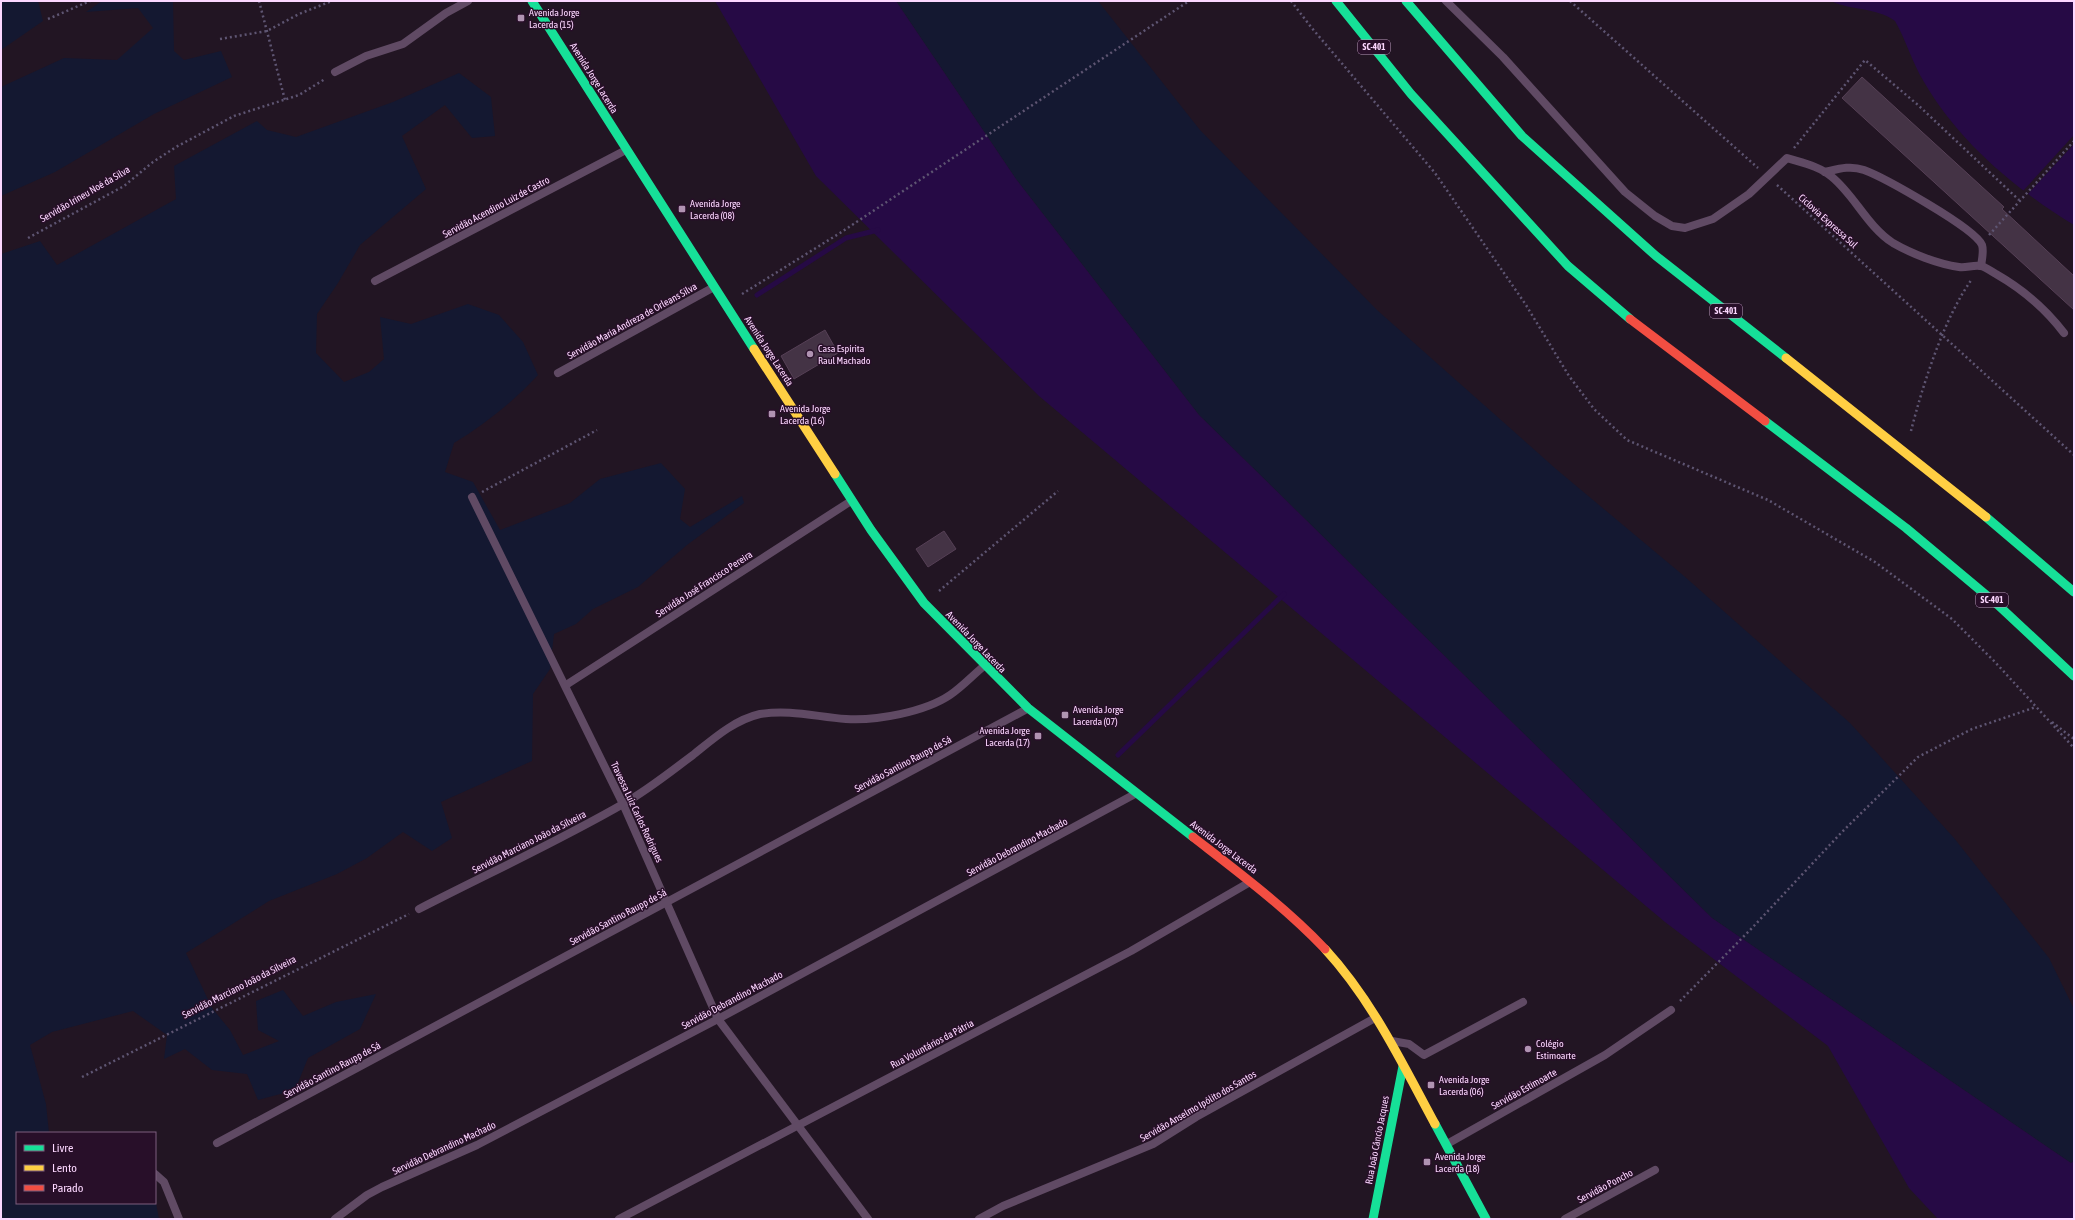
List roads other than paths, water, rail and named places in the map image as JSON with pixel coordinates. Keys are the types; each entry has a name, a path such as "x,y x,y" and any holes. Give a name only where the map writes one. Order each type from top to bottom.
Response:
{"main road":[{"name":"Avenida Jorge Lacerda","path":"532,1 626,150 893,564 924,603 984,666 1028,708 1136,794 1251,882 1310,933 1338,962 1365,998 1377,1018 1486,1219"},
{"name":"SC-401","path":"1336,1 1411,94 1568,266 1616,308 1906,528 1998,605 2074,676"},
{"name":"SC-401","path":"1406,1 1423,23 1522,136 1606,212 1668,266 1909,454 2034,556 2074,592"},
{"name":"Rua João Câncio Jacques","path":"1373,1219 1403,1066"}],"lane":[{"path":"335,72 366,56 404,44 446,13 468,1"},
{"path":"1446,1 1503,57 1625,192 1655,216 1672,226 1686,228 1713,219 1749,194 1769,177 1787,158 1816,166 1825,172 1845,189 1881,234 1894,244 1939,262 1958,267 1981,266 2029,296 2048,313 2064,333"},
{"name":"Servidão Acendino Luiz de Castro","path":"375,281 626,150"},
{"path":"1825,172 1844,167 1863,169 1953,218 1982,243 1983,253 1981,266"},
{"name":"Servidão Maria Andreza de Orleans Silva","path":"558,373 715,286"},
{"name":"Travessa Luiz Carlos Rodrigues","path":"472,497 566,685 623,804 718,1019 868,1219"},
{"name":"Servidão José Francisco Pereira","path":"566,685 852,500"},
{"name":"Servidão Marciano João da Silveira","path":"419,909 623,804 660,780 728,729 743,720 760,714 780,712 798,712 846,719 865,719 922,708 937,703 951,694 984,666"},
{"name":"Servidão Santino Raupp de Sá","path":"217,1143 1028,708"},
{"name":"Servidão Debrandino Machado","path":"335,1219 367,1195 382,1187 477,1145 718,1019 1136,794"},
{"name":"Rua Voluntários da Pátria","path":"620,1219 1138,948 1251,882"},
{"path":"1389,1040 1408,1044 1424,1055 1523,1002"},
{"name":"Servidão Estimoarte","path":"1445,1145 1606,1054 1671,1010"},
{"name":"Servidão Anselmo Ipólito dos Santos","path":"979,1219 1003,1206 1152,1144 1196,1117 1377,1018"},
{"name":"Servidão Poncho","path":"1565,1219 1655,1170"},
{"path":"156,1175 164,1182 179,1219"}],"waterway":[{"path":"757,295 846,238 878,230"},
{"path":"1118,755 1284,594"}],"place":[{"name":"Avenida Jorge Lacerda (15)","path":"521,18"},
{"name":"Avenida Jorge Lacerda (08)","path":"682,209"},
{"name":"Casa Espírita Raul Machado","path":"810,354"},
{"name":"Avenida Jorge Lacerda (16)","path":"772,414"},
{"name":"Avenida Jorge Lacerda (07)","path":"1065,715"},
{"name":"Avenida Jorge Lacerda (17)","path":"1038,736"},
{"name":"Colégio Estimoarte","path":"1528,1049"},
{"name":"Avenida Jorge Lacerda (06)","path":"1431,1085"},
{"name":"Avenida Jorge Lacerda (18)","path":"1427,1162"}]}
